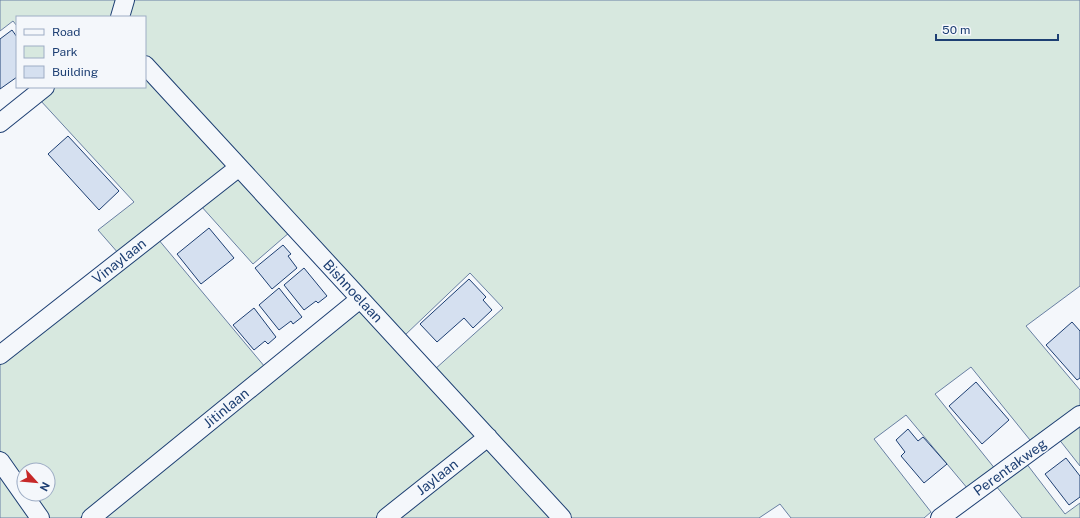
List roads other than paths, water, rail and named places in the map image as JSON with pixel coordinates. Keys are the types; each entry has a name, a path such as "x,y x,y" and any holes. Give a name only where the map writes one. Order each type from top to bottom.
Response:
{"street":[{"path":"120,16 125,0"},
{"name":"Bishnoelaan","path":"146,66 238,168 562,518"},
{"path":"0,123 44,88"},
{"name":"Vinaylaan","path":"0,355 238,168"},
{"name":"Jitinlaan","path":"91,518 360,299"},
{"name":"Perentakweg","path":"940,518 1080,415"},
{"name":"Jaylaan","path":"386,518 488,437"},
{"path":"0,461 40,518"}]}
